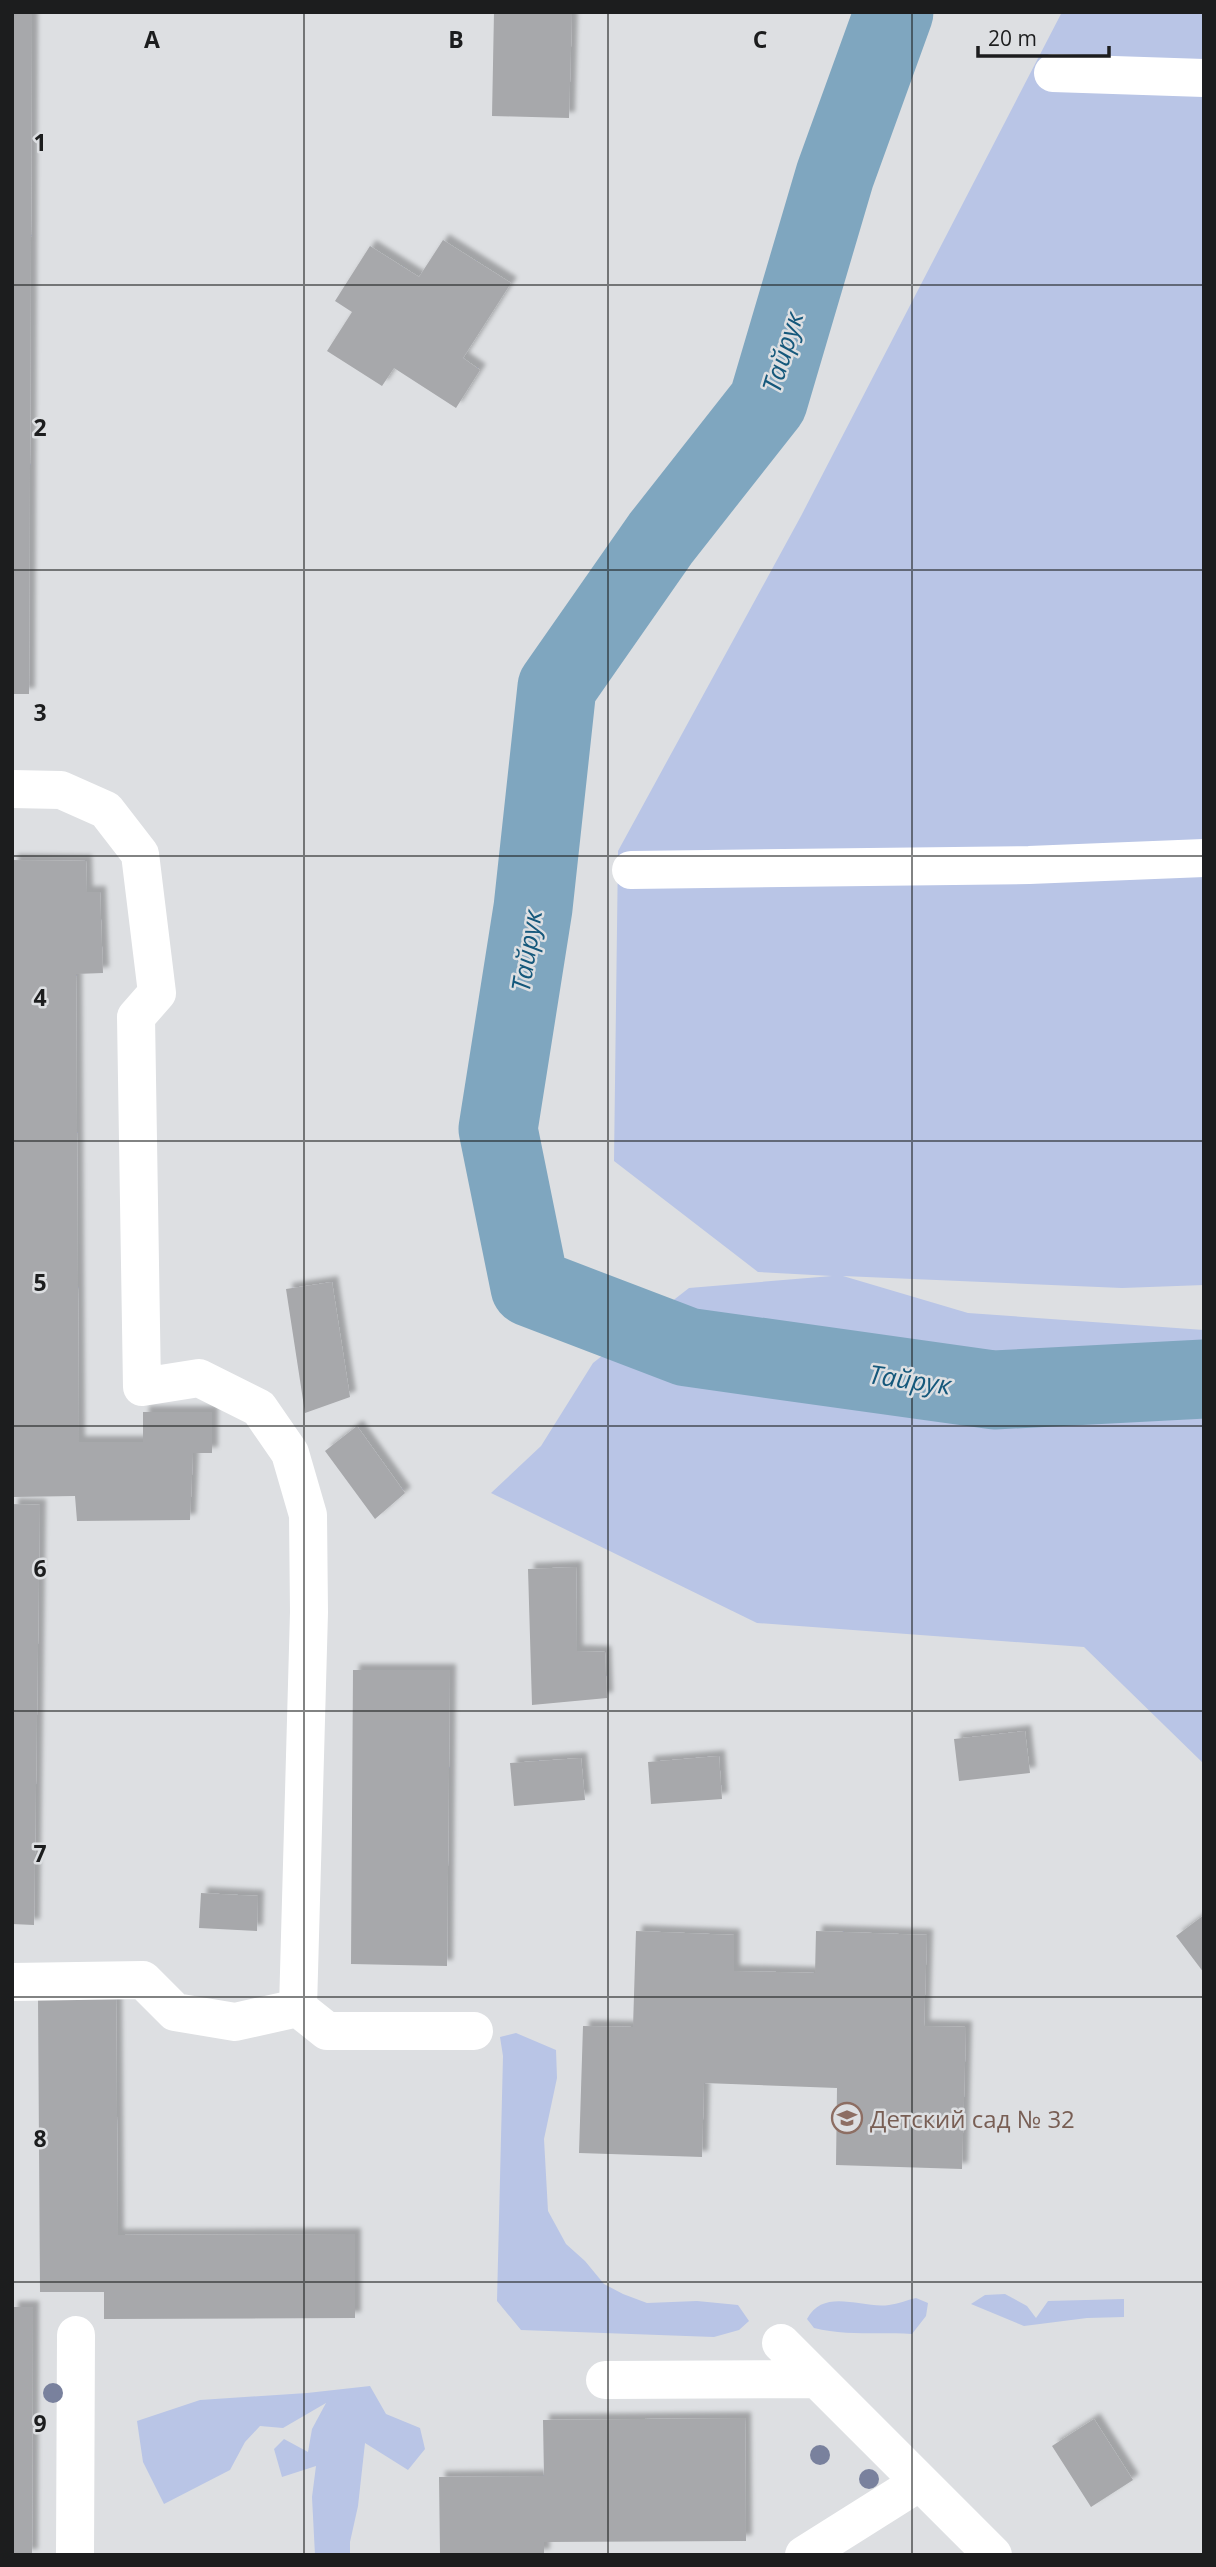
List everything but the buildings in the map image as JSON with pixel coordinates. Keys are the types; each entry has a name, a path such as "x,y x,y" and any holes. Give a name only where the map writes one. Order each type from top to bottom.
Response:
{"street":[{"path":"1053,73 1204,78"},
{"path":"12,789 61,790 106,810 140,853 157,993 136,1017 142,1387 199,1378 259,1408 290,1453 308,1515 309,1612 298,2008"},
{"path":"631,870 1015,865 1204,858"},
{"path":"12,1982 143,1980 175,2012 235,2022 298,2008"},
{"path":"298,2008 327,2031 474,2031"},
{"path":"75,2555 76,2335"},
{"path":"781,2343 993,2555"},
{"path":"606,2380 817,2379"},
{"path":"804,2555 920,2482"}],"shaded area":[{"path":"1062,12 1204,12 1204,1285 1122,1288 843,1276 968,1313 1204,1330 1204,1764 1084,1647 757,1623 491,1493 541,1446 593,1363 689,1288 832,1276 758,1272 614,1161 618,851 801,516"},
{"path":"516,2033 556,2050 557,2078 544,2139 548,2211 566,2244 604,2284 647,2303 697,2301 738,2305 749,2321 739,2330 714,2337 521,2330 497,2301 503,2056 500,2037"},
{"path":"1005,2294 1027,2306 1036,2318 1048,2301 1124,2299 1124,2317 1087,2318 1024,2326 971,2304 985,2295"},
{"path":"916,2298 928,2303 926,2316 912,2334 826,2330 814,2328 807,2319 814,2309 833,2302 889,2305"},
{"path":"370,2386 386,2414 420,2428 425,2449 408,2470 365,2443 350,2555 315,2555 312,2497 316,2466 282,2477 274,2449 284,2439 308,2452 312,2429 326,2403 283,2428 260,2426 245,2442 230,2470 164,2504 143,2462 137,2421 200,2400"}],"waterway":[{"name":"Тайрук","path":"894,12 835,175 768,402 661,538 557,687 533,908 498,1129 530,1287 687,1347 994,1390 1204,1379"}],"place":[{"name":"Детский сад № 32","path":"847,2118"}]}
